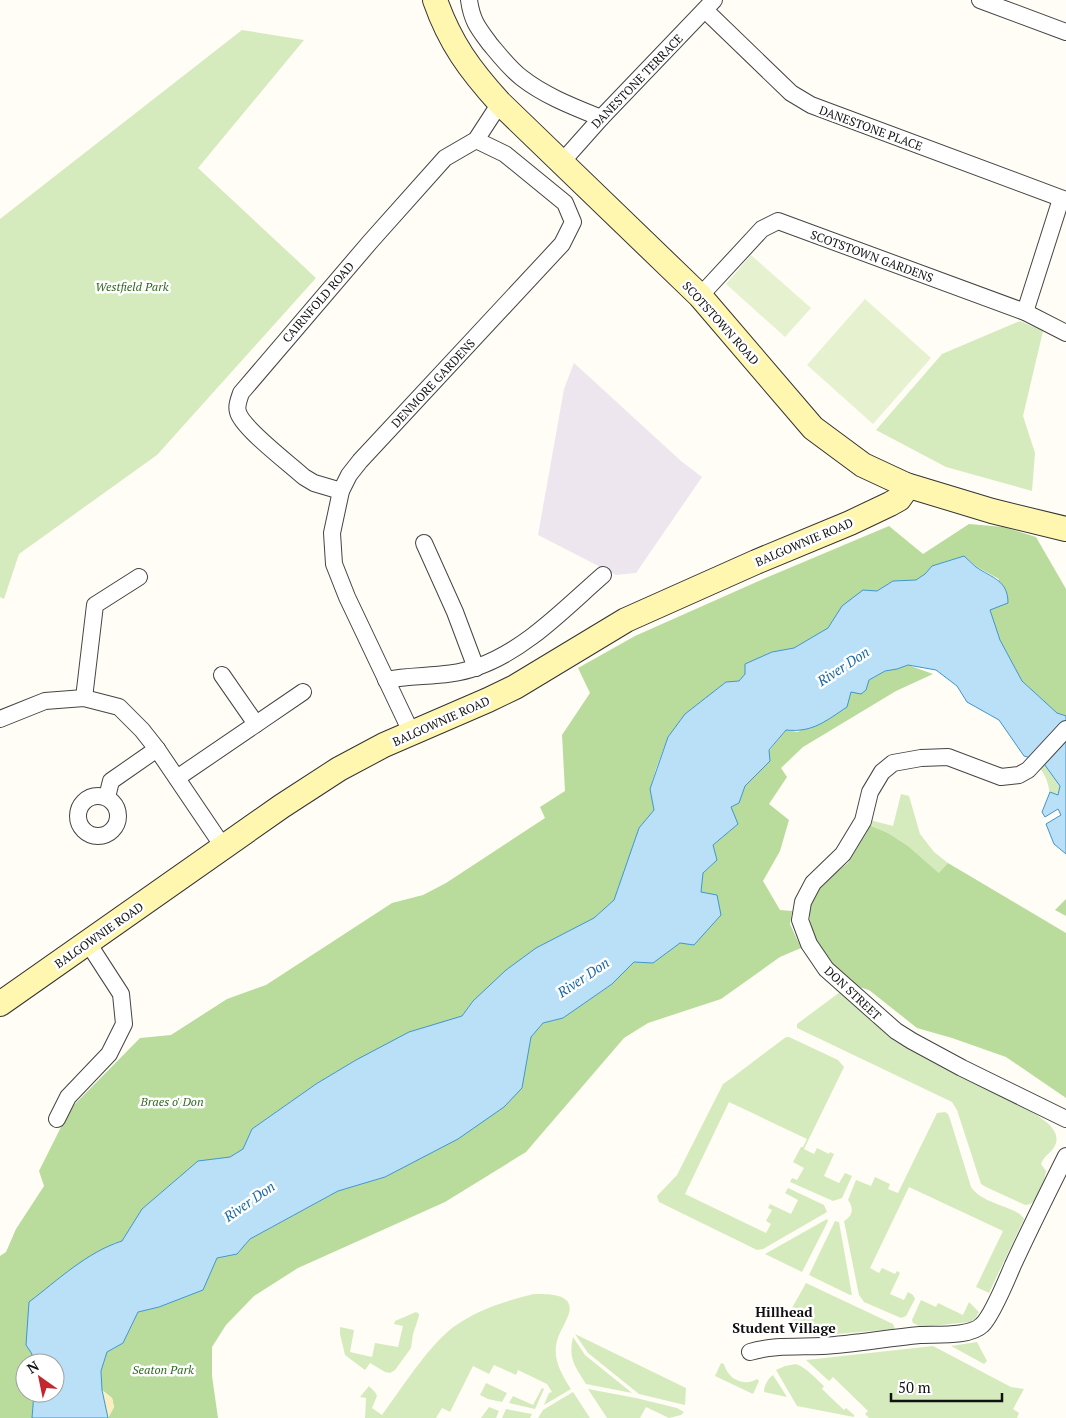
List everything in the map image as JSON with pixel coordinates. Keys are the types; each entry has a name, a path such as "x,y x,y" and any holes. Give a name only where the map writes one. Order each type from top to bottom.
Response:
{"street":[{"name":"SCOTSTOWN ROAD","path":"435,0 449,35 475,75 500,103 561,163 700,296 813,428 863,465 906,485 992,511 1060,528"},
{"path":"469,0 471,14 478,28 498,53 522,78 550,96 601,118"},
{"path":"980,0 1066,32"},
{"name":"DANESTONE TERRACE","path":"561,163 601,118 709,5"},
{"name":"DANESTONE PLACE","path":"709,5 791,93 811,105 1063,200"},
{"name":"CAIRNFOLD ROAD","path":"341,491 314,483 304,477 247,428 238,412 238,402 241,393 445,158 476,140 500,103"},
{"name":"DENMORE GARDENS","path":"412,734 347,597 334,564 332,533 341,491 349,475 360,461 562,244 573,222 565,204 505,154 476,140"},
{"path":"1025,312 1063,200"},
{"name":"SCOTSTOWN GARDENS","path":"700,296 762,228 778,221 1025,312 1066,333"},
{"name":"BALGOWNIE ROAD","path":"0,1004 318,782 360,757 515,687 626,620 890,504 899,499 906,485"},
{"path":"424,543 455,612 476,668"},
{"path":"386,680 404,677 438,676 476,668 508,653 523,643 603,575"},
{"path":"84,698 95,605 139,577"},
{"path":"222,674 256,724"},
{"path":"177,778 303,692"},
{"path":"0,719 45,701 84,698 119,707 142,730 224,848"},
{"name":"DON STREET","path":"1066,730 1028,770 1019,775 1001,777 948,757 921,758 893,763 882,772 870,792 863,821 843,854 813,883 803,902 800,920 809,944 826,969 896,1031 962,1068 1066,1119"},
{"path":"107,797 111,781 156,749"},
{"path":"57,1119 68,1097 109,1054 124,1024 121,994 88,943"},
{"path":"750,1352 760,1349 824,1346 954,1333 979,1328 984,1324 994,1306 1035,1216 1066,1156"}],"shaded area":[{"path":"574,363 681,461 702,477 636,573 616,575 538,535 564,389"}],"green space":[{"name":"Westfield Park","path":"242,30 304,40 198,168 316,278 157,455 19,554 4,599 0,597 0,219"},
{"path":"751,255 811,308 785,337 726,284"},
{"path":"865,299 931,358 873,424 807,365"},
{"path":"1020,321 1043,331 1023,416 1035,453 1032,491 946,467 876,430 942,354"},
{"name":"Braes o' Don","path":"969,524 1004,527 1036,537 1066,589 1066,716 1057,713 1022,681 1000,640 990,610 999,579 977,567 964,556 932,566 916,580 893,581 877,591 842,606 828,628 794,648 771,652 739,681 726,682 685,714 668,737 650,789 654,810 639,828 614,900 594,918 536,948 473,1001 462,1016 356,1060 316,1084 252,1129 243,1149 230,1157 198,1161 142,1209 122,1241 112,1244 34,1353 15,1353 15,1403 33,1403 32,1418 0,1418 0,1256 6,1252 16,1229 44,1186 39,1171 70,1109 140,1038 171,1035 227,999 266,985 392,903 423,895 446,883 545,818 540,807 565,791 562,735 590,693 578,668 635,636 889,526 923,554"},
{"name":"Seaton Park","path":"908,665 933,674 896,691 803,747 781,768 787,777 769,804 789,820 780,851 763,881 780,910 792,911 790,924 801,948 780,957 721,999 648,1023 624,1038 526,1152 445,1202 298,1268 254,1296 226,1325 212,1347 212,1376 218,1418 108,1418 114,1407 112,1398 102,1390 101,1371 107,1352 123,1343 138,1312 159,1307 202,1290 217,1258 237,1254 250,1239 338,1191 385,1177 522,1088 531,1037 543,1023 563,1018 612,984 634,962 653,963 680,943 701,893 703,873 717,860 713,845 738,824 731,807 739,803 745,786 770,761 769,751 786,730 798,732 851,691 866,690 869,680 885,671"},
{"path":"1066,738 1066,851 1060,822 1064,809 1051,804 1047,780 1039,767"},
{"path":"901,794 909,796 920,834 934,852 948,863 940,874 908,846 888,833 869,825 870,820 893,826"},
{"path":"869,825 888,833 908,846 939,873 948,863 1066,933 1066,1098 1006,1057 917,1028 869,990 852,985 831,964 815,939 810,920 810,904 817,891 848,863 867,832"},
{"path":"1066,899 1066,916 1055,910"},
{"path":"840,992 894,1041 1028,1110 1050,1125 1056,1136 1056,1142 1041,1164 1046,1171 1038,1197 1034,1201 1025,1205 981,1184 957,1110 952,1102 797,1028 797,1024"},
{"path":"786,1037 838,1060 844,1067 804,1149 814,1154 817,1148 829,1154 830,1152 834,1154 824,1176 839,1183 845,1173 852,1176 842,1198 833,1201 790,1182 792,1178 797,1180 804,1168 793,1162 807,1139 729,1102 685,1194 766,1233 771,1224 766,1221 772,1210 768,1208 770,1204 791,1214 798,1200 785,1193 788,1188 824,1205 827,1212 763,1249 757,1250 659,1202 657,1196 677,1175 723,1084"},
{"path":"945,1112 950,1119 971,1187 983,1198 1014,1211 1024,1219 989,1293 976,1287 1003,1231 909,1187 870,1268 879,1273 882,1268 895,1274 897,1271 900,1273 890,1294 904,1300 908,1292 915,1299 906,1316 901,1318 864,1302 859,1295 844,1221 852,1212 848,1200 856,1180 871,1186 875,1177 890,1184 888,1189 898,1193 937,1113"},
{"path":"827,1219 828,1221 802,1272 765,1254"},
{"path":"835,1221 839,1222 852,1295 809,1275"},
{"path":"806,1283 893,1324 895,1329 814,1336 791,1325 794,1314 792,1308"},
{"path":"534,1294 560,1296 565,1299 570,1308 558,1338 556,1354 561,1372 571,1389 544,1405 549,1393 552,1392 547,1384 518,1370 516,1375 494,1365 489,1374 473,1366 450,1412 442,1408 436,1418 365,1418 366,1398 360,1397 369,1386 377,1396 372,1408 382,1415 424,1358 452,1328 471,1316 491,1307"},
{"path":"921,1300 936,1307 938,1303 963,1315 969,1302 979,1312 975,1319 970,1322 921,1327 913,1323 912,1320"},
{"path":"416,1312 419,1316 411,1348 395,1370 390,1373 385,1372 370,1363 365,1370 345,1355 340,1327 354,1330 350,1352 372,1357 375,1343 398,1347 403,1326 394,1324 395,1321"},
{"path":"575,1334 686,1388 685,1405 639,1394 588,1353"},
{"path":"573,1337 585,1355 632,1393 586,1384 572,1357"},
{"path":"977,1342 987,1361 984,1364 951,1346"},
{"path":"933,1346 1011,1387 1024,1389 1013,1409 1019,1413 1017,1418 869,1418 865,1414 868,1411 833,1377 829,1381 806,1360"},
{"path":"721,1363 724,1364 729,1374 741,1382 757,1379 759,1381 753,1394 715,1376"},
{"path":"796,1364 811,1374 824,1386 822,1389 844,1410 846,1408 854,1415 854,1417 797,1406 776,1370"},
{"path":"773,1375 787,1397 764,1392 769,1378"},
{"path":"486,1383 507,1393 502,1402 480,1395"},
{"path":"542,1388 544,1389 535,1409 509,1403 513,1396 533,1405"},
{"path":"588,1389 636,1398 677,1408 684,1412 681,1415 669,1418 646,1407 640,1418 607,1418"},
{"path":"573,1392 590,1418 538,1418 543,1410"},
{"path":"489,1407 499,1411 496,1418 481,1418"},
{"path":"506,1409 532,1414 530,1418 502,1418"}],"sand":[{"path":"102,1390 112,1398 114,1407 108,1418"}],"water":[{"name":"River Don","path":"964,556 976,567 1002,584 1008,603 990,610 1000,640 1022,681 1057,713 1066,716 1066,854 1054,844 1046,824 1061,815 1058,809 1045,817 1042,812 1050,792 1058,795 1060,786 1042,761 1024,756 999,720 967,702 957,686 936,670 908,665 885,671 869,680 866,690 861,694 851,692 847,707 826,721 812,727 804,730 786,730 769,750 770,761 745,786 739,803 731,807 738,824 713,845 717,860 703,873 701,892 717,895 721,915 694,945 680,943 653,963 634,962 612,984 563,1018 543,1023 531,1037 522,1088 504,1107 458,1139 385,1177 338,1191 250,1239 237,1254 217,1258 203,1290 159,1307 138,1312 123,1343 107,1352 101,1371 102,1390 108,1418 32,1418 33,1403 65,1403 65,1353 31,1353 26,1345 29,1302 85,1259 122,1241 142,1209 198,1161 230,1157 243,1149 252,1129 316,1084 356,1060 409,1032 462,1016 473,1001 506,970 536,948 594,918 614,900 639,828 654,810 650,789 668,737 685,714 726,682 739,681 745,674 745,664 772,652 794,648 828,628 842,606 863,590 877,591 893,581 916,580 932,566"}],"district":[{"name":"Hillhead Student Village","path":"784,1319"}]}
